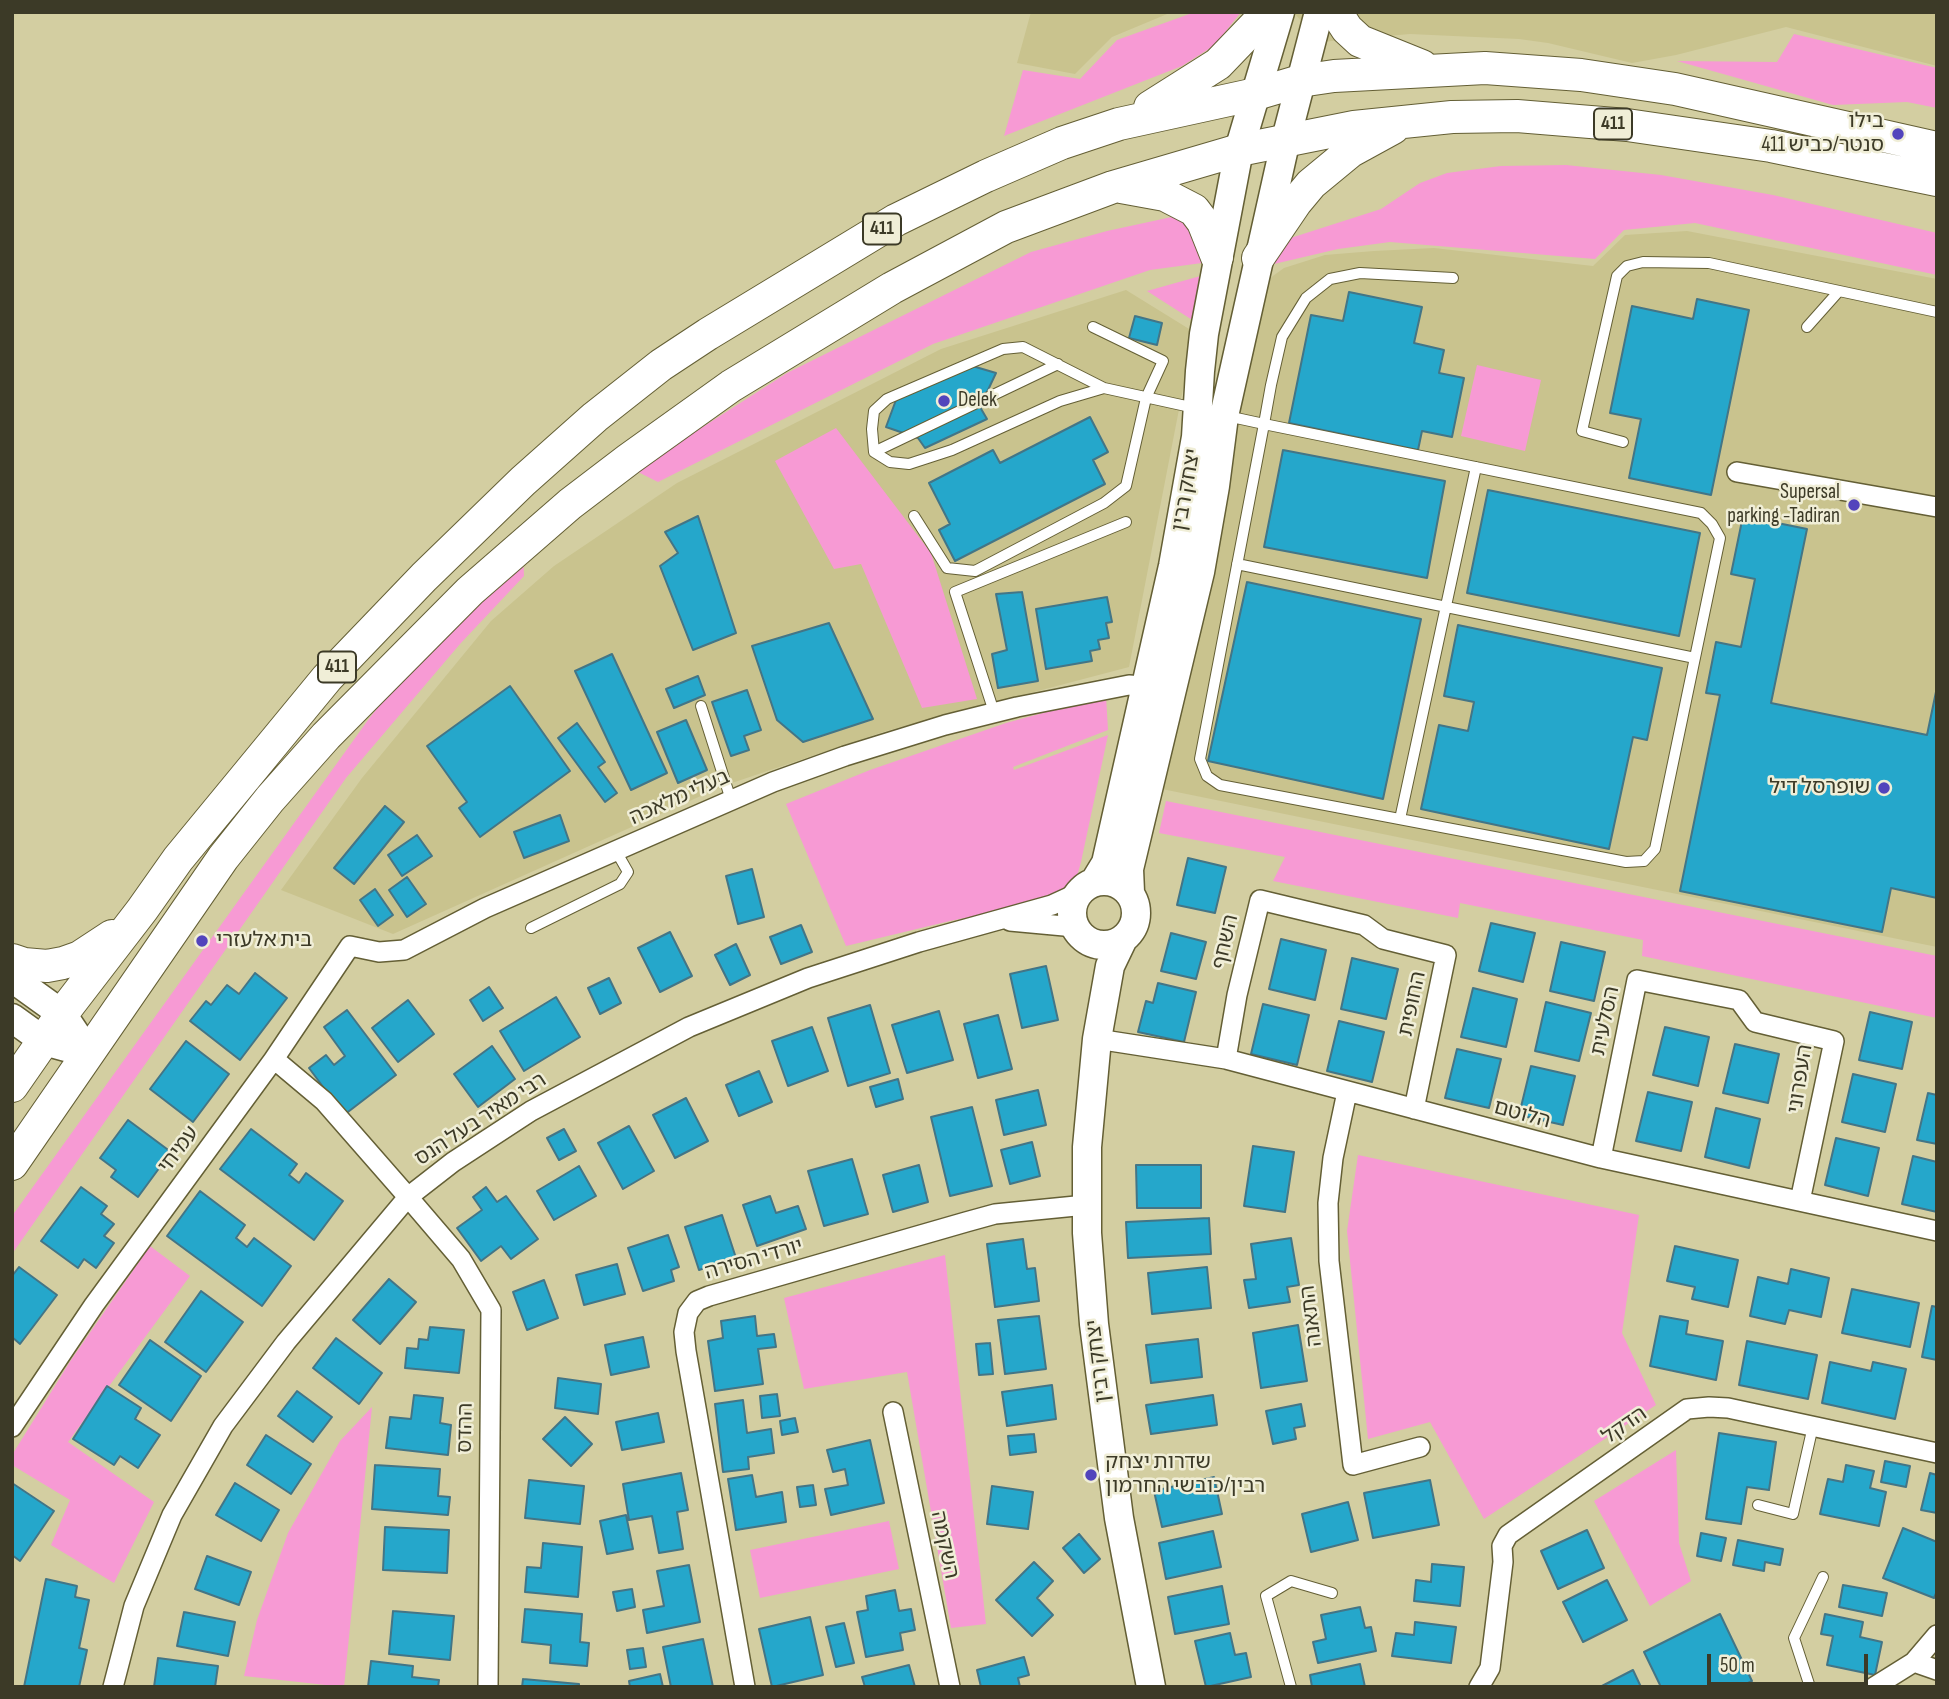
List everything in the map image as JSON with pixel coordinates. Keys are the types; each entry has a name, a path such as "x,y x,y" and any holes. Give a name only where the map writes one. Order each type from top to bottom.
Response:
{"main road":[{"path":"1119,124 1177,92 1219,64 1268,12"},
{"path":"1336,12 1347,29 1360,41 1433,70"},
{"name":"411","path":"12,1086 62,1014 178,859 327,678 424,577 523,481 595,417 661,365 708,334 896,220 986,176 1062,144 1119,124 1300,82 1334,76 1485,68 1625,80 1937,148"},
{"name":"411","path":"12,1164 223,858 270,799 326,736 470,590 629,459 731,386 892,288 1006,227 1113,187 1238,150 1286,139 1406,120 1517,116 1627,125 1770,146 1937,180"},
{"path":"1258,258 1296,202 1321,175 1351,151 1406,120"},
{"path":"1113,187 1165,195 1189,206 1203,222 1217,257"},
{"path":"12,960 47,966 80,957 118,931 142,910"}],"street":[{"name":"יצחק רבין","path":"1086,888 1106,863 1159,687 1200,572 1215,486 1203,346 1238,150 1280,12"},
{"name":"יצחק רבין","path":"1210,412 1258,258 1319,12"},
{"path":"1737,472 1937,507"},
{"name":"יצחק רבין","path":"1130,892 1129,869 1159,687"},
{"name":"בעלי מלאכה","path":"274,1059 350,946 379,952 404,950 485,908 731,800 845,756 994,712 1106,689 1159,687"},
{"path":"1106,880 1117,882 1130,892 1136,907 1136,917 1134,926 1122,941 1103,946 1084,935 1072,915 1086,888 1106,880"},
{"name":"רבי מאיר בעל הנס","path":"113,1687 134,1606 172,1515 223,1426 286,1342 408,1197 453,1162 531,1111 689,1027 808,978 919,942 1052,905 1086,888"},
{"name":"השחף","path":"1226,1059 1237,995 1259,900 1364,925"},
{"name":"רבי מאיר בעל הנס","path":"1002,920 1084,935"},
{"name":"החופית","path":"1364,925 1383,939 1446,955 1414,1109"},
{"name":"יצחק רבין","path":"1084,935 1091,962 1098,1036"},
{"name":"יצחק רבין","path":"1122,941 1110,966 1098,1036 1087,1147 1086,1205 1094,1324 1105,1418 1119,1518 1151,1687"},
{"path":"12,978 62,1014 89,1054"},
{"name":"הסלעית","path":"1601,1158 1637,979 1739,1000 1755,1022"},
{"path":"12,1018 44,1041 89,1054"},
{"name":"העפרוני","path":"1755,1022 1834,1041 1800,1201"},
{"name":"הלוטם","path":"1098,1036 1226,1059 1601,1158 1937,1231"},
{"path":"274,1059 324,1101 408,1197"},
{"name":"עמיחי","path":"12,1427 94,1305 274,1059"},
{"name":"התאנה","path":"1347,1093 1333,1158 1328,1227 1329,1261 1353,1465 1420,1447"},
{"name":"ההדס","path":"408,1197 461,1259 491,1310 488,1687"},
{"name":"יורדי הסירה","path":"745,1687 686,1351 684,1332 688,1313 697,1301 709,1296 995,1214 1086,1205"},
{"name":"הדקל","path":"1479,1687 1490,1668 1503,1562 1502,1546 1508,1535 1688,1409 1728,1408 1937,1453"},
{"name":"השקמה","path":"893,1412 950,1687"},
{"path":"1874,1687 1914,1662 1937,1636"},
{"path":"1914,1662 1937,1670"}],"lane":[{"path":"1623,442 1581,431 1617,276 1627,266 1643,261 1709,263 1937,312"},
{"path":"874,452 874,411 887,399 1003,349 1023,347 1104,388 1264,425 1702,513 1720,538 1655,849 1644,861 1626,862 1220,785 1207,776 1200,759 1264,425 1282,337 1306,298 1330,279 1360,273 1453,278"},
{"path":"1807,327 1839,291"},
{"path":"914,516 947,568 975,571 1104,503 1126,486 1146,398 1163,361 1093,327"},
{"path":"874,452 1058,365"},
{"path":"874,452 890,462 909,464 952,450 1060,401 1104,388"},
{"path":"1400,819 1476,467"},
{"path":"994,712 956,592 1126,522"},
{"path":"1237,564 1695,658"},
{"path":"701,706 731,800"},
{"path":"531,928 620,884 628,872 616,851"},
{"path":"1758,1505 1793,1514 1814,1426"},
{"path":"1810,1687 1794,1638 1823,1577"},
{"path":"1291,1687 1266,1596 1291,1581 1332,1592"}],"shaded area":[{"path":"1031,12 1172,12 1112,37 1075,74 1017,63"},
{"path":"1195,12 1241,12 1215,45 1182,66 1004,136 1023,70 1080,79 1117,40"},
{"path":"1293,12 1937,12 1937,66 1786,27 1676,55 1632,63 1548,43 1519,39 1410,34 1321,42"},
{"path":"1794,34 1937,68 1937,108 1907,102 1833,105 1677,61 1777,62"},
{"path":"1566,165 1661,175 1773,195 1937,233 1937,275 1695,223 1624,230 1595,259 1390,242 1338,249 1274,264 1275,243 1381,209 1420,183 1447,173 1501,166"},
{"path":"1181,215 1198,233 1202,263 1150,270 933,344 658,482 632,469 670,448 787,373 1031,252 1107,231"},
{"path":"1687,231 1937,279 1937,947 1162,789 1259,286 1284,268 1325,255 1374,251 1434,248 1593,266 1625,235"},
{"path":"1204,275 1197,323 1147,291"},
{"path":"1126,290 1194,332 1129,667 886,731 723,786 393,934 281,890 362,778 491,621 554,566 677,483 941,349"},
{"path":"1477,365 1541,380 1525,451 1461,436"},
{"path":"836,428 931,553 977,699 922,708 861,564 834,569 775,461"},
{"path":"523,553 524,576 460,644 346,778 12,1254 12,1216 368,720 419,655"},
{"path":"1106,696 1108,730 1013,767 1014,770 1108,735 1076,880 1061,898 846,946 786,804 870,770 1006,723"},
{"path":"1166,801 1937,956 1937,1018 1642,956 1643,940 1460,903 1458,918 1273,881 1285,857 1159,833"},
{"path":"1358,1155 1639,1215 1622,1333 1656,1405 1484,1519 1430,1422 1368,1439 1347,1231"},
{"path":"150,1246 190,1276 68,1442 154,1502 114,1583 51,1545 70,1500 12,1465 12,1455 71,1360"},
{"path":"945,1255 986,1624 951,1628 907,1372 804,1389 784,1298"},
{"path":"372,1407 344,1687 244,1676 257,1620 288,1533 340,1441"},
{"path":"1676,1450 1679,1543 1691,1581 1650,1606 1594,1501"},
{"path":"889,1521 899,1569 760,1598 750,1550"}],"building":[{"path":"1349,292 1422,307 1414,343 1444,350 1439,373 1464,378 1452,437 1422,431 1418,450 1289,423 1311,315 1343,321"},
{"path":"1697,299 1749,310 1711,495 1629,478 1641,419 1610,413 1632,306 1693,319"},
{"path":"1135,316 1162,323 1157,345 1129,338"},
{"path":"969,365 996,373 980,407 987,419 925,448 918,438 886,427 896,400"},
{"path":"1090,417 1108,452 1093,460 1105,484 955,561 939,530 950,524 929,483 993,450 1000,463"},
{"path":"1283,450 1445,481 1427,578 1264,547"},
{"path":"1488,490 1700,533 1679,636 1467,593"},
{"path":"698,516 736,633 693,650 660,566 678,553 665,532"},
{"path":"1743,516 1807,529 1771,703 1927,735 1937,687 1937,898 1891,888 1882,932 1680,891 1720,695 1706,693 1716,642 1741,647 1755,579 1731,574"},
{"path":"1247,582 1421,619 1383,799 1208,761"},
{"path":"1022,592 1038,681 998,688 992,654 1007,650 996,594"},
{"path":"1107,597 1112,622 1106,623 1109,638 1098,640 1100,649 1090,651 1092,661 1046,669 1036,609"},
{"path":"829,623 873,719 803,742 777,720 752,646"},
{"path":"1458,625 1662,668 1647,740 1633,737 1609,849 1421,809 1439,725 1468,731 1474,702 1444,696"},
{"path":"612,654 667,773 631,790 575,671"},
{"path":"698,676 705,695 674,708 666,689"},
{"path":"510,686 570,771 480,837 459,808 467,802 427,746"},
{"path":"747,690 761,730 744,736 749,750 731,756 712,702"},
{"path":"686,720 707,770 678,783 657,732"},
{"path":"577,723 605,762 598,767 617,793 605,802 558,738"},
{"path":"385,806 404,822 354,884 334,868"},
{"path":"560,815 569,841 524,858 514,832"},
{"path":"417,835 432,856 402,876 388,855"},
{"path":"1188,858 1226,867 1215,913 1177,905"},
{"path":"752,869 764,917 738,924 726,876"},
{"path":"407,877 426,904 407,917 389,890"},
{"path":"375,889 393,915 378,926 360,900"},
{"path":"1491,923 1535,933 1523,982 1479,971"},
{"path":"801,925 812,952 781,964 770,937"},
{"path":"670,932 692,976 660,992 638,948"},
{"path":"1171,933 1206,942 1196,979 1161,971"},
{"path":"1281,939 1326,950 1315,1000 1269,989"},
{"path":"1561,942 1605,952 1594,1001 1550,991"},
{"path":"736,944 750,975 730,985 715,955"},
{"path":"1352,958 1398,969 1386,1019 1341,1009"},
{"path":"1046,966 1058,1020 1022,1028 1010,974"},
{"path":"255,973 287,998 240,1060 190,1021 206,1001 211,1005 227,985 239,994"},
{"path":"609,978 621,1003 600,1014 588,988"},
{"path":"1158,983 1196,992 1184,1042 1138,1032 1146,1001 1153,1003"},
{"path":"489,987 503,1008 483,1021 470,1000"},
{"path":"1473,988 1517,999 1506,1047 1461,1037"},
{"path":"556,997 580,1037 524,1071 500,1031"},
{"path":"408,1000 434,1034 398,1062 372,1028"},
{"path":"1546,1002 1591,1013 1579,1061 1535,1051"},
{"path":"1263,1004 1309,1015 1297,1065 1251,1054"},
{"path":"870,1005 890,1073 848,1086 828,1018"},
{"path":"347,1010 396,1075 344,1115 309,1068 326,1055 334,1065 345,1056 324,1027"},
{"path":"939,1011 953,1060 907,1073 892,1025"},
{"path":"1870,1012 1912,1022 1902,1069 1859,1060"},
{"path":"998,1015 1012,1069 978,1078 964,1024"},
{"path":"1339,1021 1384,1032 1372,1082 1327,1071"},
{"path":"812,1027 828,1071 788,1086 772,1041"},
{"path":"1665,1027 1709,1037 1698,1086 1653,1075"},
{"path":"186,1041 229,1074 193,1122 150,1089"},
{"path":"1735,1044 1779,1054 1768,1103 1723,1093"},
{"path":"492,1046 515,1079 478,1107 454,1074"},
{"path":"1457,1049 1501,1059 1489,1108 1445,1098"},
{"path":"1531,1066 1575,1076 1563,1125 1519,1115"},
{"path":"759,1071 772,1102 739,1116 726,1085"},
{"path":"1853,1074 1896,1084 1885,1132 1842,1122"},
{"path":"898,1079 903,1099 876,1107 870,1087"},
{"path":"1038,1090 1046,1125 1004,1135 996,1100"},
{"path":"1648,1092 1692,1102 1681,1151 1636,1141"},
{"path":"1928,1093 1937,1095 1937,1144 1917,1140"},
{"path":"686,1098 708,1141 675,1158 653,1115"},
{"path":"972,1107 992,1186 950,1196 931,1117"},
{"path":"1716,1108 1760,1119 1749,1168 1705,1157"},
{"path":"128,1120 171,1152 138,1197 111,1177 116,1170 100,1158"},
{"path":"629,1126 654,1171 623,1189 598,1143"},
{"path":"251,1129 297,1164 289,1175 299,1183 306,1173 343,1201 314,1240 220,1169"},
{"path":"564,1129 576,1151 559,1160 547,1138"},
{"path":"1836,1138 1879,1148 1868,1196 1825,1185"},
{"path":"1032,1142 1040,1176 1010,1184 1001,1150"},
{"path":"1253,1146 1294,1152 1285,1212 1244,1206"},
{"path":"1913,1156 1937,1162 1937,1212 1902,1204"},
{"path":"852,1159 868,1214 824,1226 808,1171"},
{"path":"919,1165 928,1202 893,1212 883,1175"},
{"path":"1136,1165 1201,1165 1201,1208 1137,1208"},
{"path":"579,1166 596,1196 554,1220 537,1191"},
{"path":"81,1187 107,1206 101,1214 114,1224 104,1236 114,1243 96,1268 84,1259 78,1268 41,1241"},
{"path":"486,1187 497,1202 506,1196 538,1239 511,1259 501,1246 481,1261 457,1228 482,1210 473,1197"},
{"path":"200,1191 245,1225 236,1238 247,1247 254,1238 291,1266 262,1306 167,1236"},
{"path":"770,1196 776,1213 798,1206 806,1229 757,1246 743,1205"},
{"path":"722,1215 736,1258 699,1270 685,1227"},
{"path":"1209,1218 1211,1254 1128,1258 1126,1222"},
{"path":"668,1235 679,1267 671,1270 674,1281 643,1291 628,1248"},
{"path":"1291,1238 1299,1285 1287,1287 1290,1302 1249,1308 1244,1280 1256,1279 1251,1244"},
{"path":"1023,1239 1027,1269 1035,1268 1039,1301 995,1307 987,1244"},
{"path":"1675,1246 1738,1260 1728,1307 1692,1299 1695,1287 1667,1281"},
{"path":"617,1264 625,1294 584,1305 576,1275"},
{"path":"19,1267 57,1295 20,1344 12,1337 12,1276"},
{"path":"1207,1267 1211,1308 1152,1314 1148,1273"},
{"path":"1791,1269 1829,1278 1821,1317 1789,1310 1785,1324 1750,1316 1758,1277 1788,1284"},
{"path":"389,1279 416,1302 380,1344 353,1320"},
{"path":"544,1280 558,1318 527,1330 513,1292"},
{"path":"1852,1289 1919,1303 1910,1347 1842,1333"},
{"path":"201,1291 243,1322 206,1372 165,1342"},
{"path":"1932,1306 1937,1307 1937,1360 1922,1357"},
{"path":"755,1316 757,1336 774,1334 776,1347 758,1349 763,1384 715,1391 708,1341 723,1338 721,1321"},
{"path":"1039,1316 1046,1369 1005,1374 998,1320"},
{"path":"1660,1316 1688,1321 1686,1334 1723,1341 1716,1380 1650,1366"},
{"path":"1298,1325 1307,1381 1261,1388 1253,1333"},
{"path":"430,1327 464,1330 459,1373 405,1368 407,1348 418,1349 419,1339 428,1340"},
{"path":"643,1337 649,1367 611,1375 605,1345"},
{"path":"336,1338 382,1373 359,1404 313,1368"},
{"path":"1198,1339 1202,1377 1151,1383 1146,1345"},
{"path":"150,1340 201,1376 171,1421 119,1385"},
{"path":"1747,1341 1817,1355 1808,1399 1739,1385"},
{"path":"990,1343 993,1374 979,1375 976,1344"},
{"path":"1830,1362 1871,1371 1873,1362 1906,1369 1895,1419 1822,1403"},
{"path":"558,1378 601,1384 598,1414 555,1408"},
{"path":"1052,1385 1056,1419 1007,1426 1002,1392"},
{"path":"107,1386 141,1408 135,1419 160,1435 138,1468 120,1456 114,1465 73,1439"},
{"path":"297,1391 332,1417 313,1442 278,1416"},
{"path":"777,1394 780,1416 762,1418 760,1396"},
{"path":"414,1395 443,1398 440,1423 451,1425 448,1455 386,1448 390,1417 411,1419"},
{"path":"1213,1395 1217,1425 1151,1434 1146,1405"},
{"path":"743,1400 747,1433 771,1429 774,1453 748,1457 749,1469 723,1472 715,1404"},
{"path":"1301,1404 1305,1426 1294,1428 1296,1439 1273,1444 1266,1411"},
{"path":"658,1413 664,1442 622,1450 616,1422"},
{"path":"565,1417 592,1444 571,1466 543,1439"},
{"path":"795,1418 798,1432 782,1435 780,1421"},
{"path":"1719,1433 1776,1442 1769,1490 1747,1487 1741,1524 1706,1519"},
{"path":"1034,1434 1036,1452 1010,1455 1008,1436"},
{"path":"266,1435 311,1464 291,1494 247,1465"},
{"path":"870,1440 884,1503 831,1515 825,1489 848,1485 845,1469 833,1472 827,1450"},
{"path":"1885,1461 1910,1466 1906,1487 1881,1482"},
{"path":"375,1465 440,1469 438,1496 450,1497 448,1515 372,1509"},
{"path":"1846,1465 1874,1471 1870,1488 1886,1492 1879,1526 1820,1514 1828,1479 1843,1482"},
{"path":"681,1473 688,1510 677,1512 683,1549 659,1553 652,1516 629,1520 623,1484"},
{"path":"1930,1473 1937,1475 1937,1513 1921,1510"},
{"path":"752,1475 756,1497 782,1492 786,1522 736,1530 728,1479"},
{"path":"1214,1477 1222,1514 1162,1527 1154,1491"},
{"path":"529,1480 584,1486 580,1524 525,1518"},
{"path":"1430,1480 1439,1525 1373,1538 1364,1493"},
{"path":"12,1483 54,1511 20,1561 12,1555"},
{"path":"235,1483 279,1510 261,1541 216,1515"},
{"path":"813,1485 816,1505 800,1507 797,1487"},
{"path":"992,1486 1033,1492 1028,1529 987,1524"},
{"path":"1348,1502 1358,1540 1311,1552 1302,1514"},
{"path":"626,1515 633,1549 607,1554 600,1521"},
{"path":"385,1527 449,1530 447,1573 383,1570"},
{"path":"1903,1528 1937,1542 1937,1591 1934,1598 1883,1578"},
{"path":"1587,1530 1604,1568 1558,1589 1541,1551"},
{"path":"1213,1531 1221,1567 1166,1579 1159,1543"},
{"path":"1701,1533 1726,1538 1721,1561 1697,1556"},
{"path":"1079,1534 1100,1559 1084,1573 1063,1548"},
{"path":"1738,1540 1783,1549 1780,1565 1765,1562 1764,1571 1733,1565"},
{"path":"543,1543 582,1547 578,1597 525,1592 527,1567 541,1568"},
{"path":"207,1556 251,1572 239,1605 195,1589"},
{"path":"1034,1562 1053,1581 1037,1598 1053,1615 1032,1636 996,1600"},
{"path":"1432,1564 1464,1567 1460,1606 1414,1601 1416,1580 1431,1582"},
{"path":"689,1565 700,1622 647,1633 643,1610 664,1606 657,1571"},
{"path":"46,1579 77,1586 75,1597 89,1600 79,1648 87,1650 79,1687 24,1687"},
{"path":"1607,1580 1627,1620 1583,1642 1563,1602"},
{"path":"1843,1585 1887,1593 1882,1616 1839,1607"},
{"path":"1222,1586 1229,1624 1175,1634 1168,1597"},
{"path":"632,1589 635,1607 617,1611 613,1592"},
{"path":"895,1590 899,1611 911,1609 915,1630 900,1633 903,1650 866,1657 857,1612 868,1610 866,1596"},
{"path":"1360,1607 1365,1628 1371,1627 1376,1651 1318,1663 1313,1642 1326,1639 1321,1615"},
{"path":"525,1609 582,1614 580,1642 589,1643 587,1666 550,1663 551,1645 522,1642"},
{"path":"393,1611 454,1616 450,1660 389,1654"},
{"path":"184,1612 235,1622 228,1656 177,1646"},
{"path":"1720,1614 1752,1681 1740,1687 1661,1687 1644,1652"},
{"path":"1825,1614 1863,1622 1860,1637 1882,1642 1875,1675 1827,1665 1833,1636 1821,1634"},
{"path":"810,1617 823,1675 772,1687 759,1629"},
{"path":"1415,1622 1456,1627 1451,1663 1392,1656 1396,1633 1414,1635"},
{"path":"844,1623 854,1663 836,1667 826,1627"},
{"path":"1230,1633 1235,1655 1246,1653 1251,1677 1206,1687 1195,1641"},
{"path":"703,1639 713,1687 671,1687 663,1647"},
{"path":"643,1648 646,1667 630,1669 627,1650"},
{"path":"1024,1657 1029,1675 1018,1678 1020,1687 981,1687 977,1670"},
{"path":"158,1658 218,1666 215,1687 154,1687"},
{"path":"371,1661 413,1666 412,1677 439,1680 438,1687 368,1687"},
{"path":"1360,1664 1365,1687 1312,1687 1310,1675"},
{"path":"909,1665 915,1687 865,1687 862,1677"},
{"path":"1633,1670 1641,1687 1600,1687"},
{"path":"660,1674 663,1687 630,1687 629,1681"},
{"path":"523,1679 579,1684 579,1687 522,1687"}],"place":[{"name":"בילו סנטר/כביש 411","path":"1898,134"},
{"name":"Delek","path":"944,401"},
{"name":"Supersal parking -Tadiran","path":"1854,505"},
{"name":"שופרסל דיל","path":"1884,788"},
{"name":"בית אלעזרי","path":"202,941"},
{"name":"שדרות יצחק רבין/כובשי החרמון","path":"1091,1475"}]}
